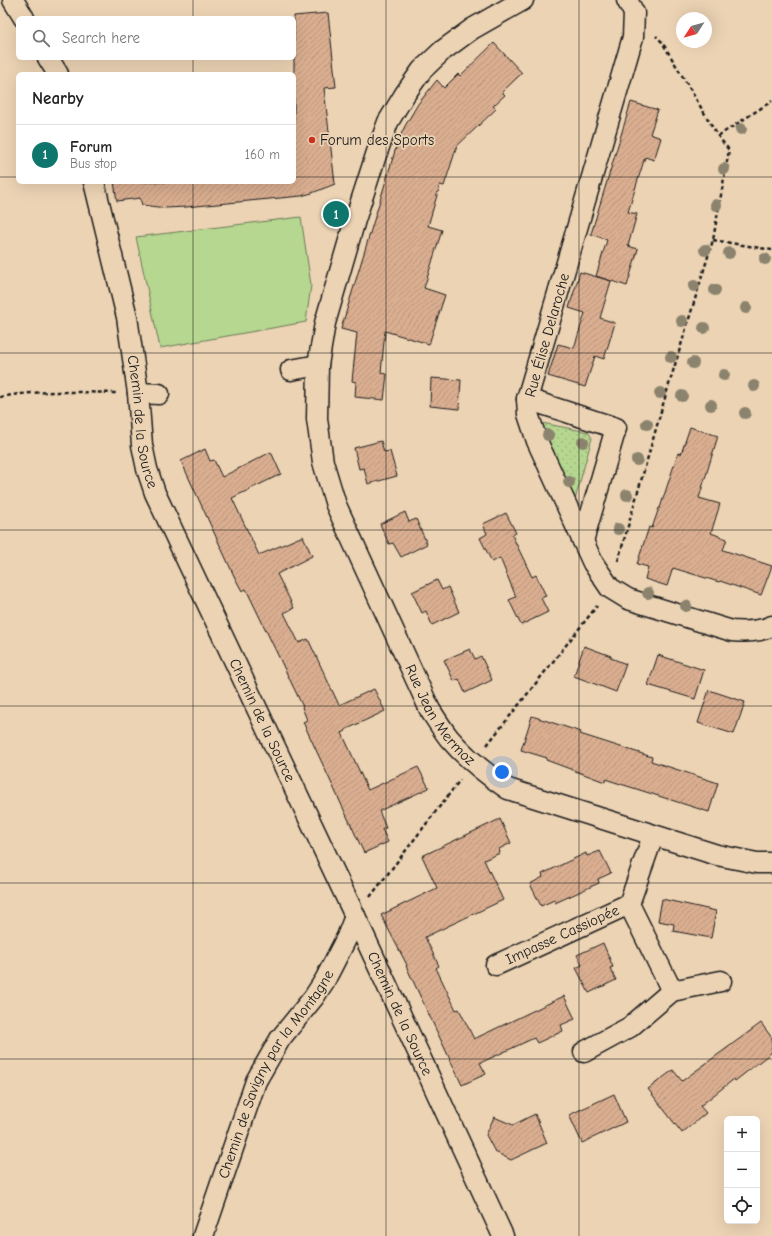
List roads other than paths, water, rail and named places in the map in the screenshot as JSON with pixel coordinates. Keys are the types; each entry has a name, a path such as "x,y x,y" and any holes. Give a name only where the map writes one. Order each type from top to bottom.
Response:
{"street":[{"path":"13,0 23,16"},
{"name":"Rue Jean Mermoz","path":"523,0 472,29 442,51 422,70 388,122 376,154 325,323 318,365 317,419 323,462 336,505 430,710 449,738 473,763 508,789 717,855 757,863 772,864"},
{"name":"Rue Élise Delaroche","path":"627,0 634,13 633,37 528,399 528,414 537,441 593,563 610,588 628,599 732,631 747,632 765,629 772,626"},
{"path":"49,60 57,72"},
{"name":"Chemin de la Source","path":"95,184 128,317 138,393 142,444 147,469 155,493 355,916 503,1236"},
{"path":"291,370 318,365"},
{"path":"138,393 159,394"},
{"path":"528,399 616,428 583,541"},
{"name":"Impasse Cassiopée","path":"496,966 629,904 653,836"},
{"path":"629,904 672,991"},
{"name":"Chemin de Savigny par la Montagne","path":"203,1236 256,1082 280,1039 314,997 325,980 340,951 355,916"},
{"path":"584,1052 630,1027 672,991 721,981"}],"place":[{"name":"Forum des Sports","path":"312,140"},
{"name":"Forum","path":"336,214"}]}
